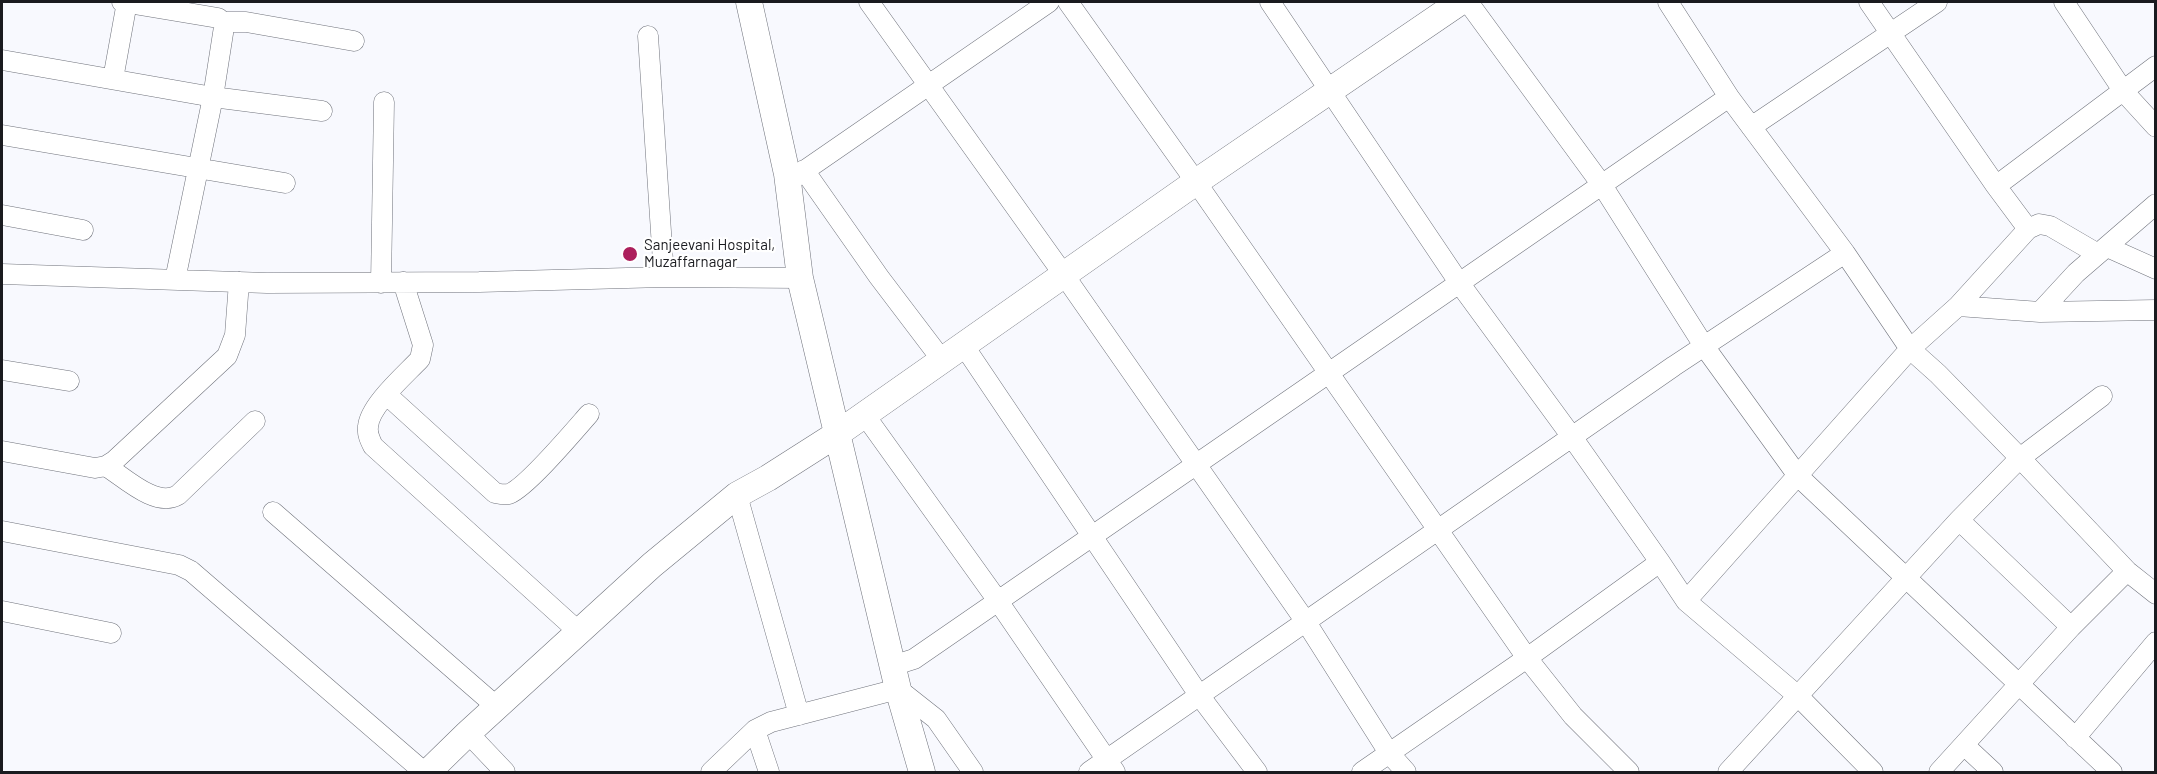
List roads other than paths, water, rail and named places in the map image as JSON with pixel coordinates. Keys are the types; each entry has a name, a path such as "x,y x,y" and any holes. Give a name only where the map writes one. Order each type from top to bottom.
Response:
{"street":[{"path":"113,79 124,2 221,14 246,22 354,40"},
{"path":"749,2 796,176 800,278 895,678 922,772"},
{"path":"869,2 1064,275 1306,622 1389,753 1406,772"},
{"path":"796,176 1049,2"},
{"path":"1068,2 1196,182 1328,375 1439,529 1527,658 1573,716 1629,772"},
{"path":"1270,2 1460,284 1572,437 1686,601 1798,696 1873,772"},
{"path":"2,531 179,565 191,571 427,772 652,564 737,495 837,434 1196,182 1460,2"},
{"path":"1468,2 1602,185 1704,346 1798,476 2112,772"},
{"path":"1668,2 1730,97 1845,253 1910,349 1938,374 2127,571 2156,594"},
{"path":"1869,2 2028,229"},
{"path":"1751,127 1937,2"},
{"path":"2064,2 2124,92 2156,127"},
{"path":"176,280 213,97 223,34 221,14"},
{"path":"648,36 664,277"},
{"path":"2,60 213,97 322,111"},
{"path":"1996,186 2156,66"},
{"path":"711,772 755,730 771,722 799,715 895,678 914,659 1730,97"},
{"path":"381,283 384,102"},
{"path":"2,135 285,183"},
{"path":"796,176 879,277 942,360"},
{"path":"2040,312 2076,273 2156,204"},
{"path":"2,215 83,231"},
{"path":"1686,601 1910,349 1958,306 2028,229 2039,224 2050,226 2102,251 2156,268"},
{"path":"1089,772 1110,766 1199,695 1704,346 1845,253"},
{"path":"2,274 239,282 381,283 664,277 800,278"},
{"path":"2,451 95,468 106,466 114,461 227,356 235,335 239,282"},
{"path":"403,282 423,351 420,359 374,410 369,420 368,434 373,446 579,632"},
{"path":"1958,306 2040,312 2156,310"},
{"path":"964,346 1199,695 1257,772"},
{"path":"2,370 69,381"},
{"path":"387,395 495,493 503,495 516,490 533,475 589,414"},
{"path":"1728,772 1959,520 2020,459 2102,396"},
{"path":"864,414 998,602 1110,766"},
{"path":"106,466 152,496 162,500 172,499 255,421"},
{"path":"737,495 799,715"},
{"path":"273,512 497,707"},
{"path":"1959,520 2071,627"},
{"path":"1362,772 1527,658 1660,562"},
{"path":"1939,772 2071,627 2127,571"},
{"path":"2,611 111,633"},
{"path":"2075,738 2156,642"},
{"path":"895,678 936,718 973,772"},
{"path":"755,730 769,772"},
{"path":"468,733 505,772"},
{"path":"1964,745 1992,772"}],"place":[{"name":"Sanjeevani Hospital, Muzaffarnagar","path":"630,254"}]}
